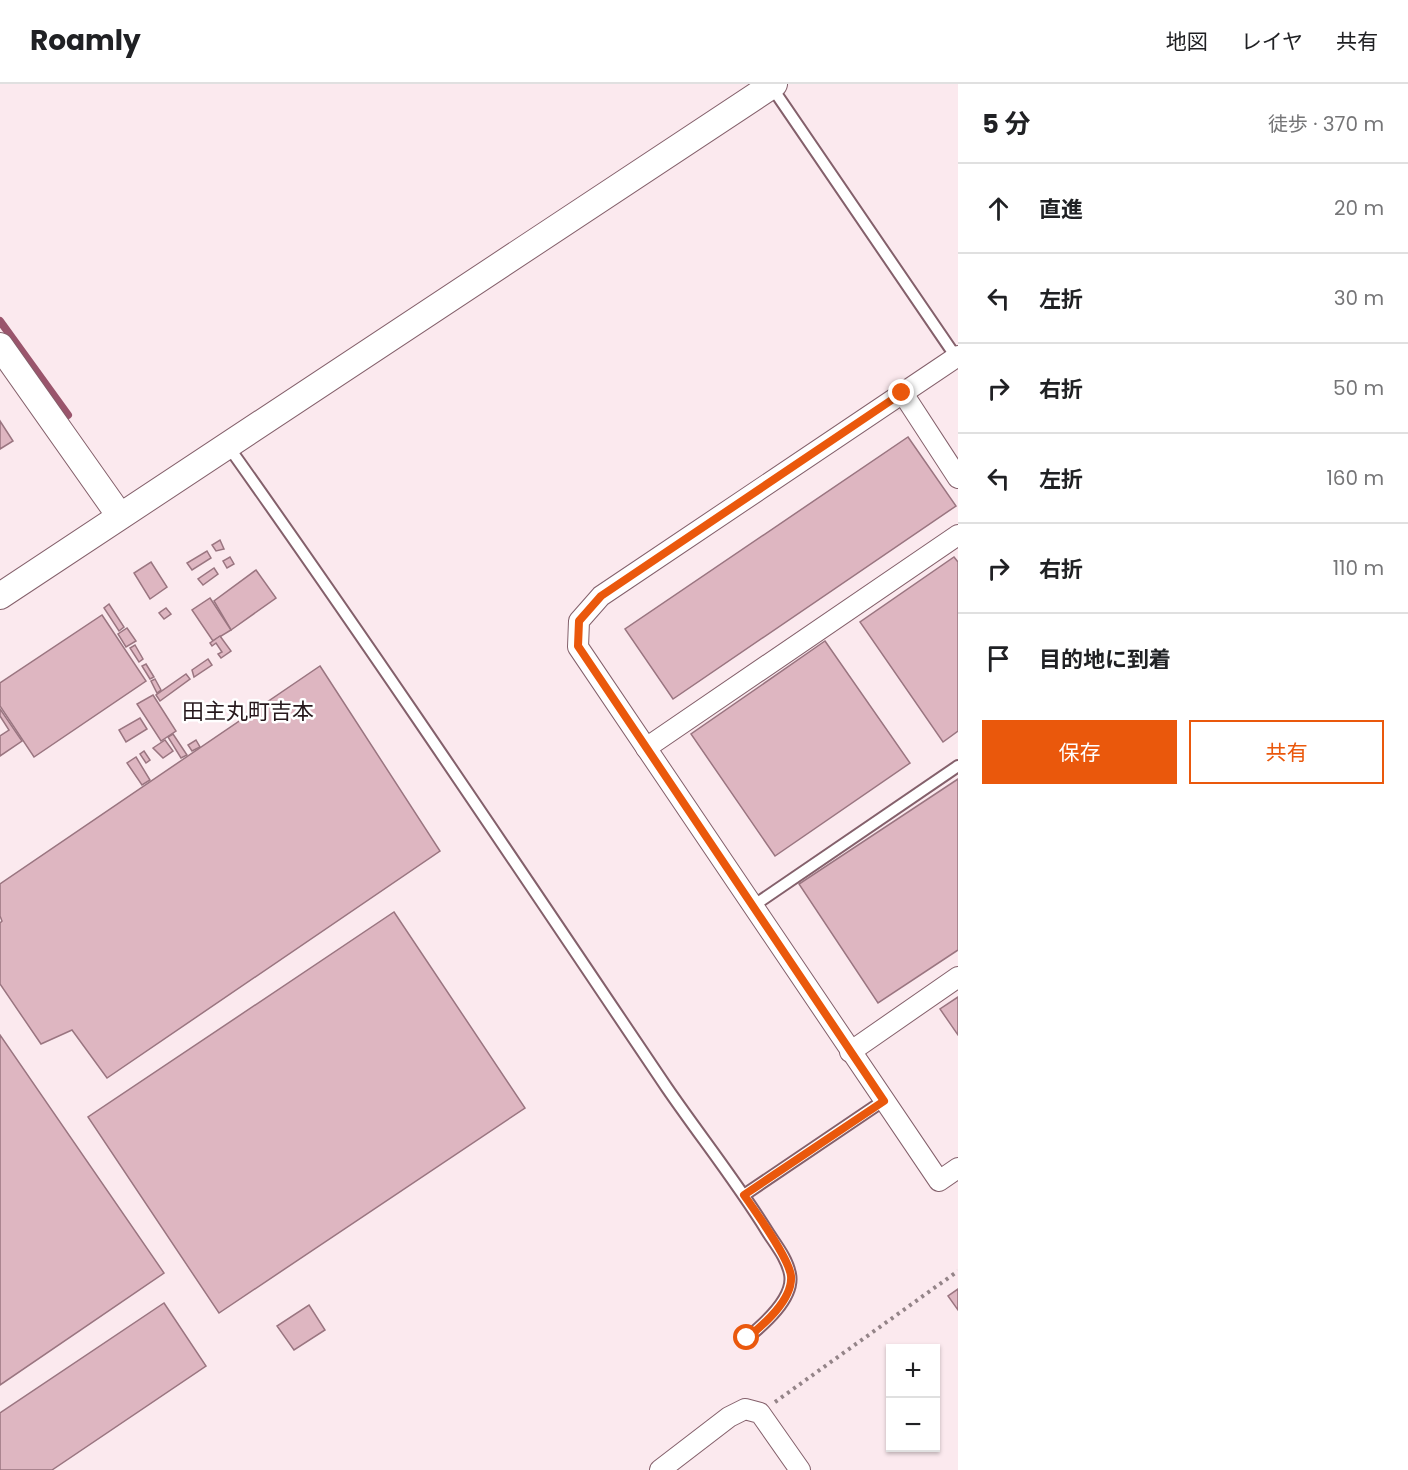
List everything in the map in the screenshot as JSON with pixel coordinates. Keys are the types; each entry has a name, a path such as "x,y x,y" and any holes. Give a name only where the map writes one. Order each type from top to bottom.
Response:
{"street":[{"path":"0,596 773,85"},
{"path":"0,346 120,516"},
{"path":"957,356 601,596 579,621 578,646 939,1181 958,1168"},
{"path":"902,393 958,477"},
{"path":"646,748 958,535"},
{"path":"850,1052 958,977"},
{"path":"660,1470 729,1417 745,1409 760,1413 800,1470"}],"lane":[{"path":"773,85 957,356"},
{"path":"228,445 339,602 674,1099 744,1195 785,1259 791,1276 782,1303 770,1319 747,1338"},
{"path":"753,906 958,766"},
{"path":"744,1195 884,1101"}],"path":[{"path":"760,1413 958,1271"}],"building":[{"path":"0,421 13,441 0,449"},
{"path":"908,437 956,506 673,699 625,629"},
{"path":"220,540 224,549 216,551 212,545"},
{"path":"207,551 211,558 192,570 187,563"},
{"path":"230,557 234,564 227,568 223,561"},
{"path":"954,557 958,562 958,731 943,742 860,622"},
{"path":"151,562 167,587 150,599 134,573"},
{"path":"214,568 218,574 203,585 198,579"},
{"path":"256,570 276,598 231,630 214,601"},
{"path":"210,598 231,630 213,641 192,610"},
{"path":"109,604 124,627 119,631 104,608"},
{"path":"166,608 171,614 164,619 159,613"},
{"path":"102,615 146,681 34,757 0,706 0,683"},
{"path":"127,628 136,641 126,647 118,634"},
{"path":"220,636 231,651 221,658 218,654 222,652 216,643 212,646 210,643"},
{"path":"825,641 910,763 775,856 691,734"},
{"path":"135,645 143,659 139,662 130,648"},
{"path":"208,659 212,665 194,677 192,670"},
{"path":"146,664 154,677 150,679 142,666"},
{"path":"320,666 440,851 107,1078 72,1030 41,1044 0,984 0,923 2,921 0,884"},
{"path":"186,674 190,679 160,701 156,695"},
{"path":"155,679 161,690 157,693 151,681"},
{"path":"153,695 176,731 161,741 137,704"},
{"path":"0,709 22,741 0,756 0,736 9,730 0,716"},
{"path":"140,718 147,729 126,742 119,730"},
{"path":"173,734 187,755 181,758 168,737"},
{"path":"165,740 173,751 163,758 153,748"},
{"path":"196,740 200,747 192,751 188,745"},
{"path":"144,751 150,760 146,763 140,754"},
{"path":"136,757 150,780 142,785 127,763"},
{"path":"958,779 958,950 878,1003 799,884"},
{"path":"394,912 525,1108 219,1313 88,1117"},
{"path":"958,997 958,1035 940,1009"},
{"path":"0,1035 164,1273 0,1385"},
{"path":"958,1289 958,1310 948,1296"},
{"path":"164,1303 206,1366 52,1470 0,1470 0,1413"},
{"path":"309,1305 325,1330 294,1350 277,1326"}],"waterway":[{"path":"0,321 68,415"}],"district":[{"name":"田主丸町吉本","path":"248,711"}],"route":[{"path":"747,1338 770,1319 782,1303 791,1276 785,1259 744,1195 884,1101 578,646 579,621 601,596 902,393"}]}
